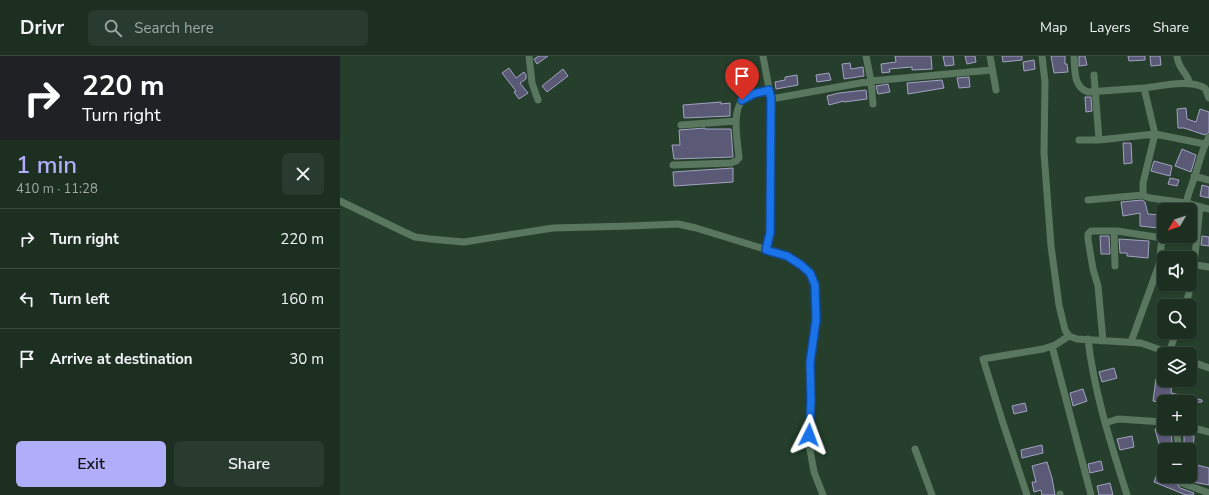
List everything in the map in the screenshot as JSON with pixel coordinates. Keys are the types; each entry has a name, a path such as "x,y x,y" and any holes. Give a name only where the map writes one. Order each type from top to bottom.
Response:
{"street":[{"path":"529,56 532,83 538,100"},
{"path":"763,56 771,99 769,239 766,248"},
{"path":"866,56 871,81 873,104"},
{"path":"990,56 996,90"},
{"path":"1042,56 1045,82 1044,153 1051,246 1059,305 1065,330 1069,336 1077,339 1131,342 1145,344 1157,348"},
{"path":"1074,56 1078,86 1088,92 1190,84 1200,85 1205,88 1209,98"},
{"path":"1177,56 1178,66 1187,76 1190,84"},
{"path":"771,99 871,81 992,70"},
{"path":"1094,75 1099,140"},
{"path":"1143,195 1155,134 1144,88"},
{"path":"673,165 731,163 736,161 739,158 736,121 738,108 742,100 753,94 769,90"},
{"path":"681,125 736,121"},
{"path":"1079,140 1099,140 1155,134 1205,144"},
{"path":"1186,203 1194,176 1209,136"},
{"path":"1194,176 1209,180"},
{"path":"1088,200 1143,195 1172,203"},
{"path":"340,201 415,237 430,239 464,242 553,228 678,224 766,248 787,256 810,273 815,285 816,320 810,363 811,400 808,444 814,472 823,495"},
{"path":"1194,251 1200,207 1209,209"},
{"path":"1103,340 1098,286 1093,269 1088,234 1091,231 1114,231 1157,237"},
{"path":"1114,231 1116,266"},
{"path":"1197,266 1209,267"},
{"path":"1131,342 1157,271"},
{"path":"1188,299 1190,293"},
{"path":"1028,495 983,359 1043,349 1052,346 1069,336"},
{"path":"1088,339 1093,374 1105,423 1127,495"},
{"path":"1052,346 1091,495"},
{"path":"1197,363 1209,367"},
{"path":"1105,423 1118,418 1157,421"},
{"path":"1197,429 1209,432"},
{"path":"915,449 932,495"},
{"path":"1182,483 1209,493"}],"building":[{"path":"539,56 548,56 537,64 534,59"},
{"path":"895,56 931,56 932,69 912,70 912,67 889,69 890,72 882,73 881,64 896,62"},
{"path":"943,56 953,56 954,65 945,66"},
{"path":"965,56 975,56 976,62 967,64"},
{"path":"1002,56 1022,56 1022,60 1003,62"},
{"path":"1051,56 1065,56 1065,64 1067,64 1068,72 1054,73"},
{"path":"1079,56 1085,56 1087,65 1079,66"},
{"path":"1128,56 1145,56 1145,60 1129,61"},
{"path":"1150,56 1160,56 1161,65 1151,66"},
{"path":"1034,60 1035,69 1024,71 1023,62"},
{"path":"850,63 851,69 863,67 864,76 844,79 842,64"},
{"path":"509,68 516,78 524,72 526,75 526,79 520,83 528,93 519,99 514,92 516,91 502,73"},
{"path":"563,69 568,76 547,92 542,86"},
{"path":"829,73 831,80 817,82 816,75"},
{"path":"797,75 798,85 776,89 775,82 785,80 785,77"},
{"path":"969,77 970,87 959,88 957,78"},
{"path":"942,80 944,88 908,94 907,83"},
{"path":"888,84 890,92 878,94 876,86"},
{"path":"866,90 867,99 844,101 829,105 827,96"},
{"path":"1085,97 1091,97 1092,111 1086,112"},
{"path":"721,102 721,104 730,103 730,116 684,118 683,105"},
{"path":"1186,108 1187,119 1196,122 1200,109 1209,112 1209,132 1205,135 1184,128 1178,128 1177,109"},
{"path":"705,128 731,129 733,157 674,159 672,145 680,145 679,130"},
{"path":"1123,143 1131,143 1132,163 1124,164"},
{"path":"1182,149 1196,155 1191,172 1175,166"},
{"path":"1154,161 1172,166 1170,176 1151,171"},
{"path":"733,168 733,182 674,186 673,172"},
{"path":"1170,178 1179,180 1177,186 1168,184"},
{"path":"1202,185 1209,187 1209,198 1200,196"},
{"path":"1142,200 1145,202 1148,214 1157,215 1157,228 1140,226 1140,213 1123,216 1121,202"},
{"path":"1100,236 1109,236 1110,254 1101,254"},
{"path":"1202,236 1209,237 1209,246 1201,245"},
{"path":"1119,239 1149,241 1148,258 1127,256 1127,253 1120,253"},
{"path":"1114,368 1117,378 1102,382 1099,372"},
{"path":"1156,379 1157,387 1172,387 1171,393 1180,395 1157,395 1157,402 1153,401"},
{"path":"1083,389 1087,401 1073,406 1070,393"},
{"path":"1197,399 1202,400 1202,402 1197,402"},
{"path":"1025,403 1027,411 1014,414 1012,406"},
{"path":"1155,429 1157,429 1157,435 1171,435 1172,443 1159,443"},
{"path":"1184,435 1194,436 1194,443 1184,443"},
{"path":"1132,436 1134,447 1120,450 1117,439"},
{"path":"1042,445 1043,453 1022,458 1021,450"},
{"path":"1101,461 1103,470 1090,473 1088,464"},
{"path":"1047,462 1055,495 1042,495 1041,490 1034,492 1032,482 1036,482 1032,466"},
{"path":"1197,465 1209,468 1209,485 1197,483"},
{"path":"1157,474 1157,483 1177,483 1180,488 1194,493 1193,495 1186,495 1154,482"},
{"path":"1110,483 1113,495 1099,495 1097,486"}],"route":[{"path":"742,100 753,94 769,90 771,99 770,233 766,250 787,256 801,265 810,273 815,285 816,320 814,344 810,363 811,400 809,435"}]}
